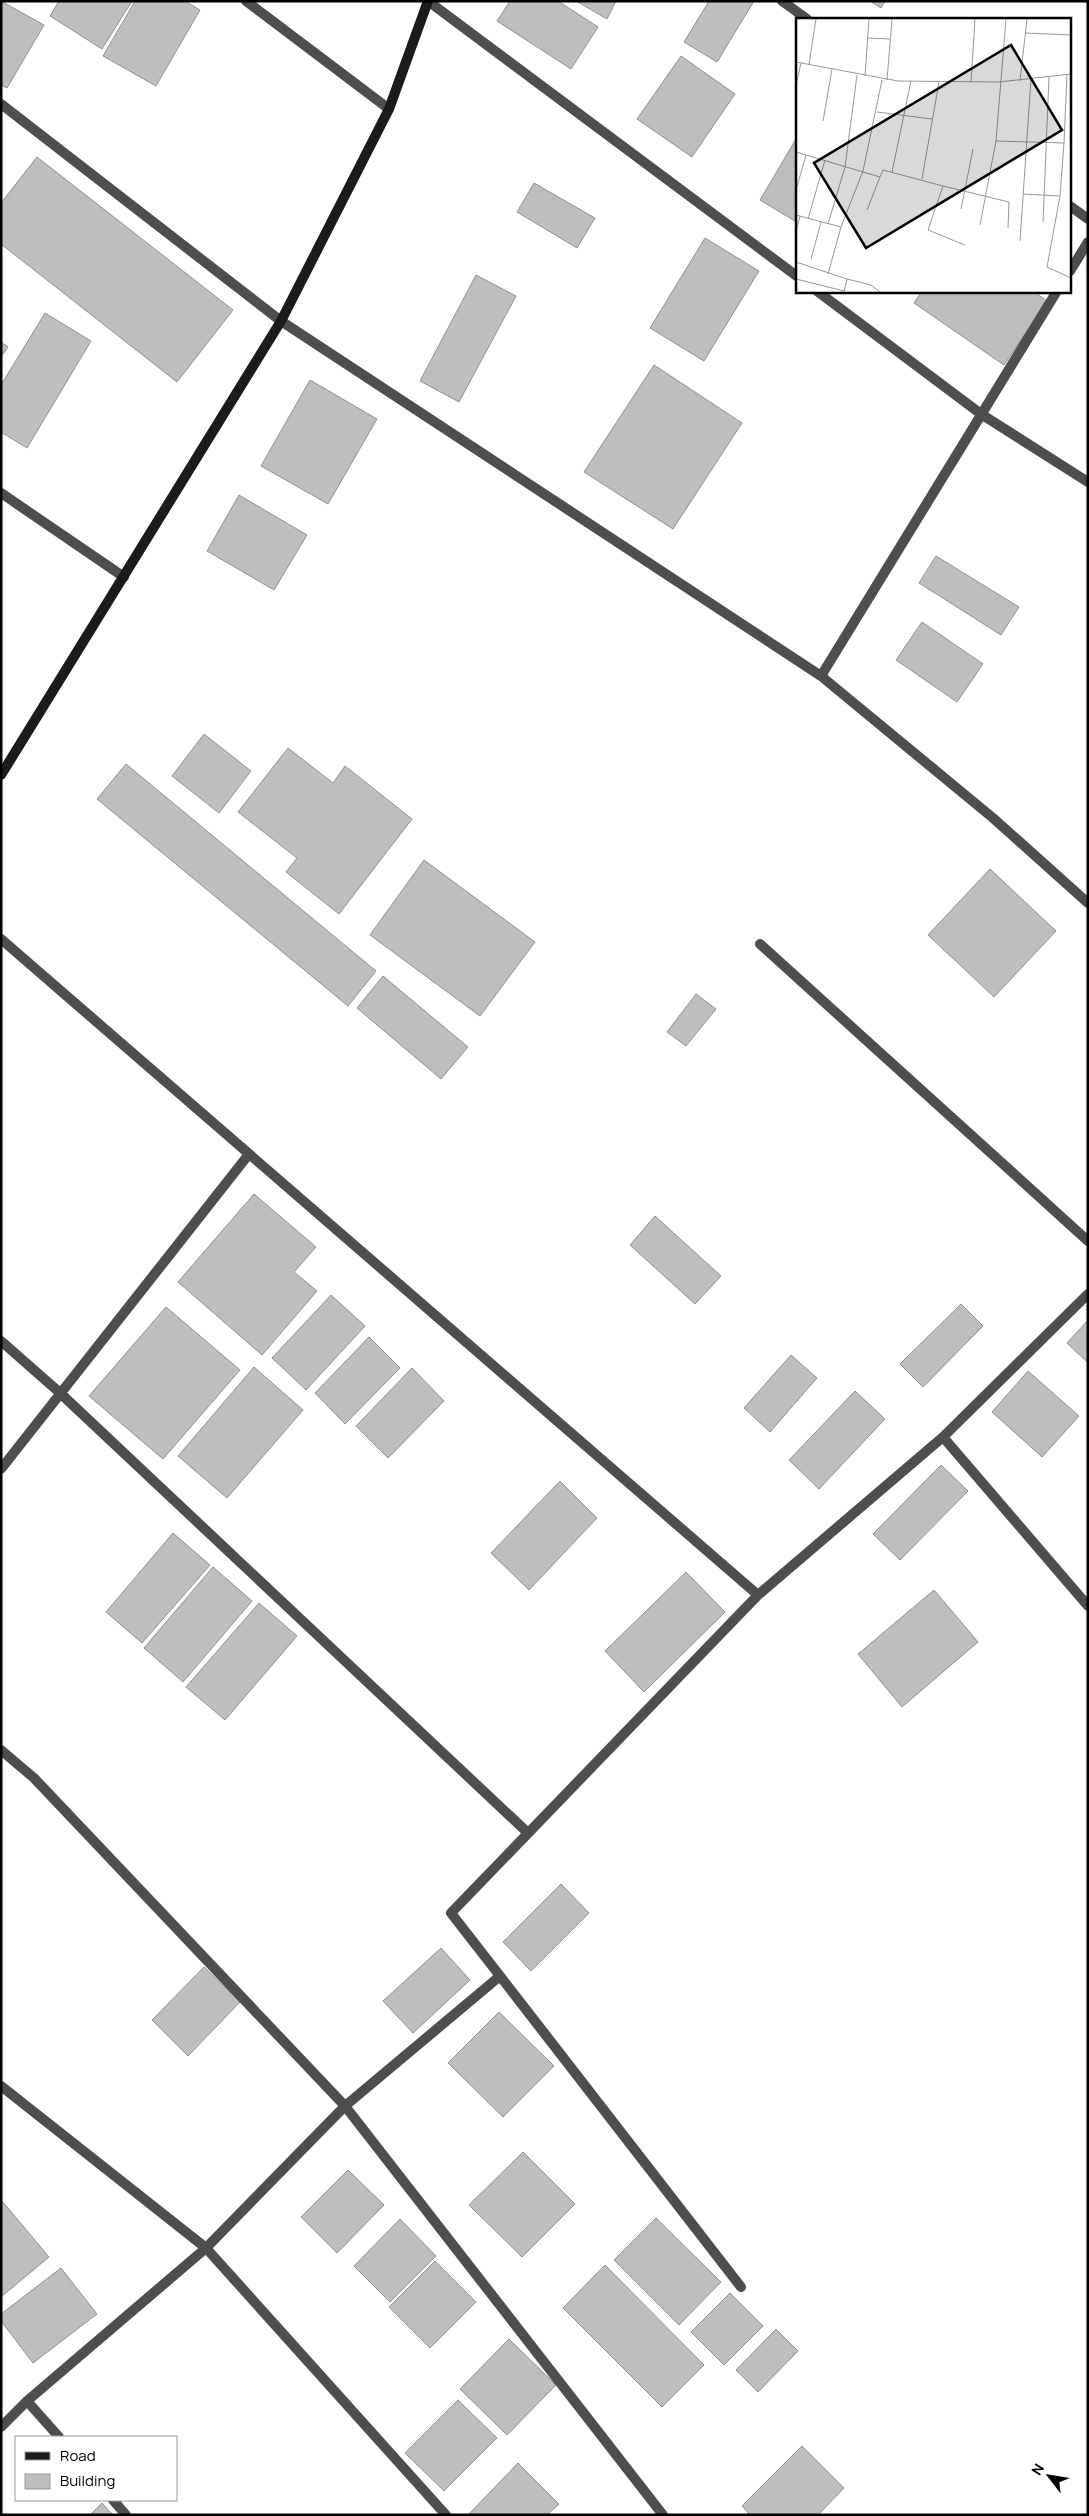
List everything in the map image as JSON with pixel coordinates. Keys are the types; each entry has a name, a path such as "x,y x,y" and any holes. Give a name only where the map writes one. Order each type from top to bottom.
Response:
{"main road":[{"path":"1,775 281,321 389,109 428,1"}],"street":[{"path":"246,1 389,109"},
{"path":"428,1 796,276"},
{"path":"782,1 806,18"},
{"path":"1,104 281,321 821,676 993,818 1088,903"},
{"path":"1072,207 1088,219"},
{"path":"1072,268 1088,242"},
{"path":"818,292 981,414 1088,482"},
{"path":"821,676 1056,292"},
{"path":"1,493 124,577"},
{"path":"1,939 758,1595"},
{"path":"760,944 1088,1241"},
{"path":"1,1468 59,1392 249,1154"},
{"path":"741,2287 451,1913 758,1595 943,1437 1088,1294"},
{"path":"1,1341 59,1392 528,1833"},
{"path":"943,1437 1088,1606"},
{"path":"1,1750 34,1778 345,2106 664,2515"},
{"path":"1,2427 28,2401 206,2248 345,2106 500,1976"},
{"path":"1,2086 206,2248 446,2515"},
{"path":"28,2401 58,2436"},
{"path":"114,2501 126,2515"}],"building":[{"path":"1,1 44,25 7,88 1,85"},
{"path":"59,1 132,1 102,49 50,16"},
{"path":"135,1 185,1 200,10 156,86 103,56"},
{"path":"510,1 558,1 598,27 571,69 497,21"},
{"path":"576,1 616,1 607,19"},
{"path":"709,1 754,1 717,62 684,42"},
{"path":"870,1 885,1 881,8"},
{"path":"681,56 735,94 692,157 637,119"},
{"path":"796,139 796,222 760,200"},
{"path":"37,157 233,310 177,382 1,244 1,203"},
{"path":"534,183 595,218 577,248 517,212"},
{"path":"705,238 759,271 704,361 650,328"},
{"path":"476,275 516,296 459,402 420,381"},
{"path":"921,292 1034,292 1047,301 1004,365 914,303"},
{"path":"45,313 91,341 27,448 1,432 1,385"},
{"path":"1,342 8,347 1,357"},
{"path":"654,365 742,423 673,529 584,472"},
{"path":"310,380 377,419 328,504 261,466"},
{"path":"239,495 307,535 274,590 207,551"},
{"path":"936,556 1019,607 1001,635 919,583"},
{"path":"922,622 983,664 957,702 896,660"},
{"path":"204,734 251,771 219,813 172,776"},
{"path":"288,748 333,783 345,766 412,819 339,914 286,872 297,858 238,812"},
{"path":"126,764 376,971 348,1006 97,799"},
{"path":"424,860 535,942 480,1016 370,935"},
{"path":"990,869 1056,931 994,997 928,935"},
{"path":"383,976 468,1047 441,1079 357,1008"},
{"path":"696,994 716,1009 686,1046 667,1032"},
{"path":"254,1194 316,1247 294,1272 317,1291 262,1355 178,1282"},
{"path":"655,1216 721,1276 695,1304 630,1245"},
{"path":"331,1295 365,1326 306,1390 272,1358"},
{"path":"961,1304 983,1326 923,1387 900,1364"},
{"path":"166,1307 240,1370 163,1459 89,1396"},
{"path":"1088,1320 1088,1363 1067,1343"},
{"path":"369,1337 400,1368 345,1424 315,1393"},
{"path":"791,1355 817,1378 770,1432 744,1408"},
{"path":"254,1367 303,1410 227,1498 178,1456"},
{"path":"412,1368 444,1401 388,1458 356,1426"},
{"path":"1028,1371 1079,1416 1042,1457 992,1412"},
{"path":"855,1391 885,1419 819,1489 789,1460"},
{"path":"941,1465 968,1491 900,1560 873,1534"},
{"path":"560,1481 597,1518 529,1590 491,1553"},
{"path":"173,1533 210,1565 142,1643 106,1612"},
{"path":"213,1567 252,1601 183,1682 144,1648"},
{"path":"686,1572 725,1612 644,1692 605,1651"},
{"path":"934,1590 978,1642 902,1707 858,1654"},
{"path":"259,1603 297,1636 225,1720 186,1687"},
{"path":"561,1884 589,1913 531,1971 503,1942"},
{"path":"441,1948 470,1980 413,2033 383,2001"},
{"path":"204,1967 240,2002 188,2056 152,2020"},
{"path":"499,2012 554,2066 503,2117 448,2063"},
{"path":"523,2152 575,2204 522,2257 469,2205"},
{"path":"348,2170 384,2205 337,2253 301,2217"},
{"path":"1,2201 49,2257 1,2297"},
{"path":"656,2218 721,2282 679,2325 614,2260"},
{"path":"400,2219 436,2256 390,2302 354,2266"},
{"path":"435,2261 476,2302 430,2348 389,2307"},
{"path":"605,2265 704,2365 662,2407 563,2308"},
{"path":"61,2268 97,2314 33,2363 1,2321 1,2314"},
{"path":"730,2293 763,2326 724,2365 691,2332"},
{"path":"776,2329 798,2351 758,2392 736,2370"},
{"path":"509,2339 556,2385 507,2435 460,2389"},
{"path":"458,2400 497,2438 444,2491 405,2453"},
{"path":"802,2446 844,2488 818,2515 750,2515 742,2506"},
{"path":"518,2463 559,2504 547,2515 468,2515"},
{"path":"102,2503 113,2515 90,2515"}]}
